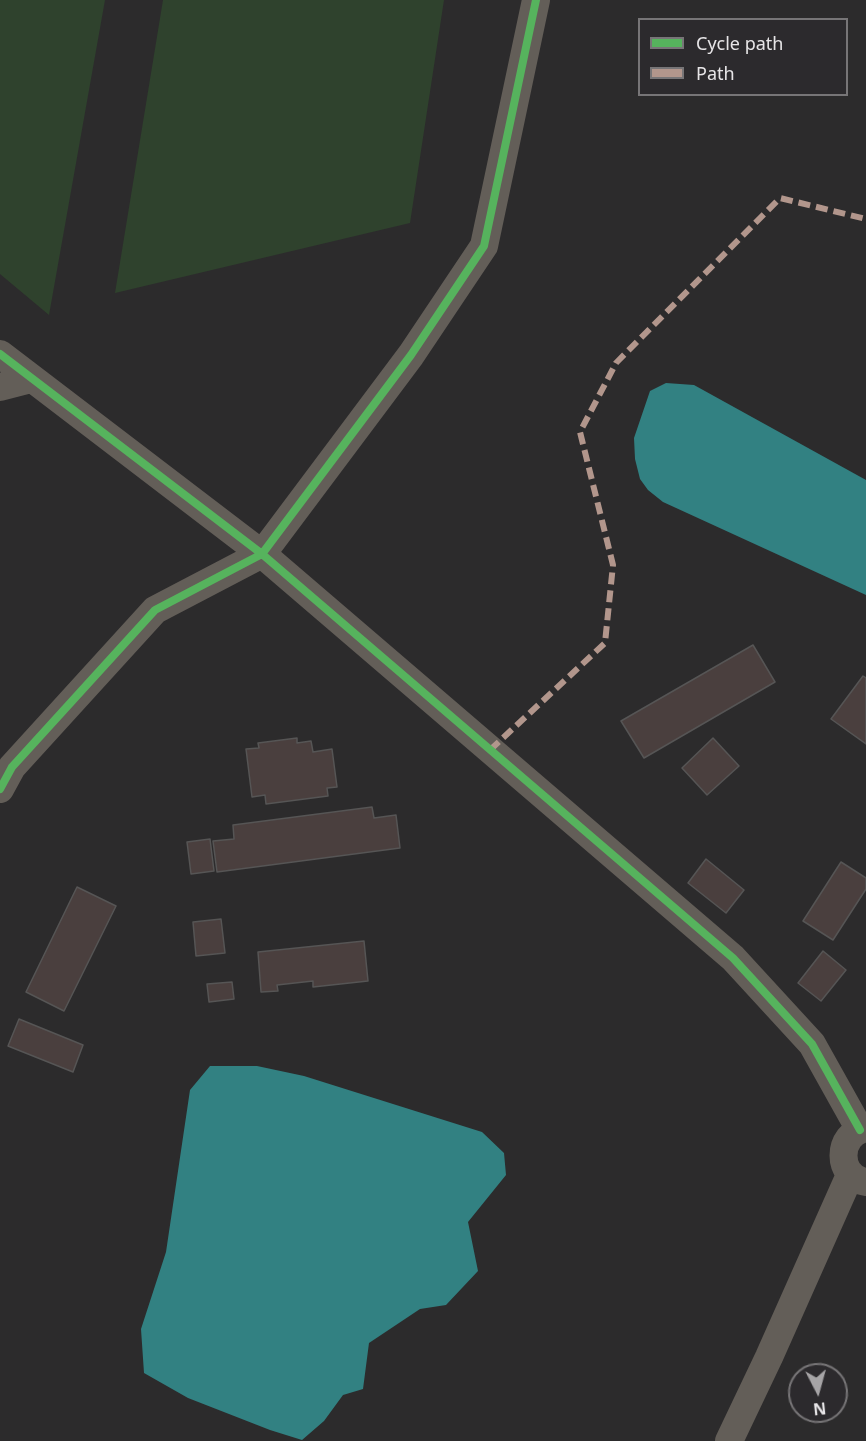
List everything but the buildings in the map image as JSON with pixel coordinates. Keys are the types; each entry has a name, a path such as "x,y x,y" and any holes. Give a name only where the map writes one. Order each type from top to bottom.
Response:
{"street":[{"path":"0,789 12,766 155,610 262,554 411,355 484,246 536,0"},
{"path":"0,354 262,554 733,958 812,1044 863,1129 850,1136 844,1144 842,1155 844,1166 858,1179 729,1441"},
{"path":"0,387 31,379"}],"green space":[{"path":"0,0 105,0 49,315 0,274"},
{"path":"163,0 444,0 410,223 115,293"}],"water":[{"path":"666,383 694,385 866,480 866,595 663,502 648,490 640,479 635,459 634,438 650,391"},
{"path":"210,1066 257,1066 304,1076 482,1132 504,1153 506,1175 468,1222 478,1271 446,1305 420,1309 369,1343 363,1389 343,1395 324,1421 302,1440 188,1398 144,1373 141,1329 166,1252 190,1090"}],"marked path":[{"path":"490,750 605,643 613,565 580,432 616,363 780,198 866,219"}],"cycle path":[{"path":"0,789 12,767 155,610 262,554 411,355 484,246 536,0"},
{"path":"0,354 262,554 733,958 812,1044 860,1130"}]}
